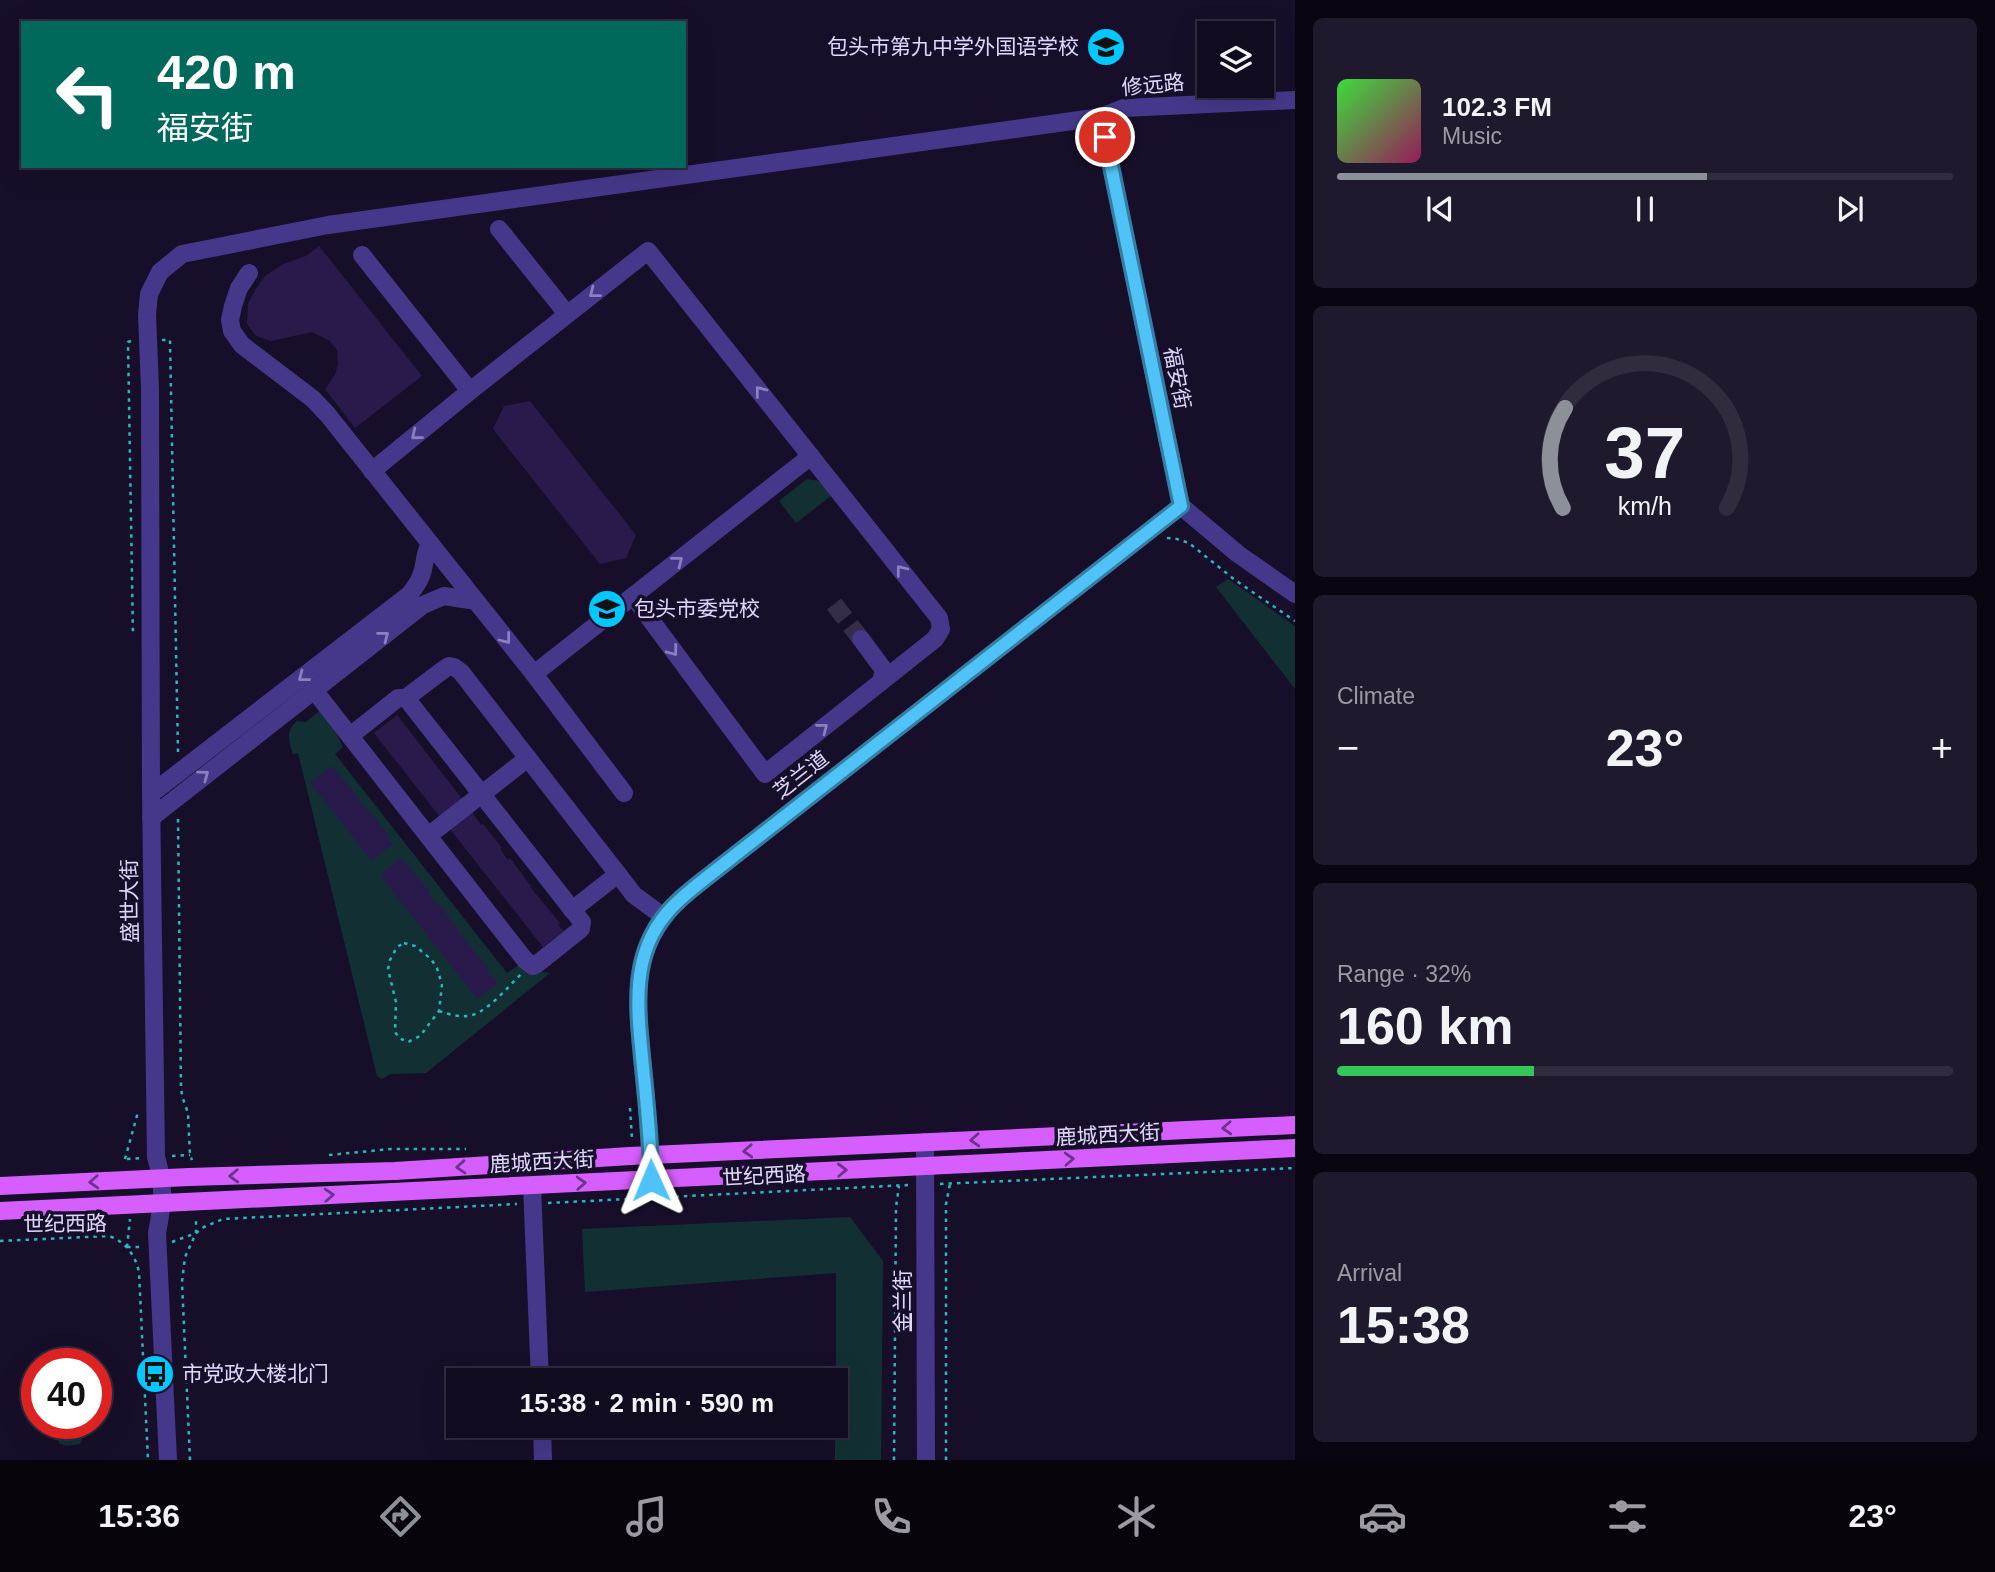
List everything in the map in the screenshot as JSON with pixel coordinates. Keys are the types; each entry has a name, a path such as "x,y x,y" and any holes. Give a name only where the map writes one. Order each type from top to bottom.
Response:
{"main road":[{"name":"鹿城西大街","path":"0,1186 395,1171 646,1155 1295,1125"},
{"name":"鹿城西大街","path":"0,1211 163,1203 532,1195 654,1179 901,1177 925,1175 951,1165 1295,1148"}],"street":[{"name":"修远路","path":"182,254 328,225 1101,117 1124,108 1295,100"},
{"name":"福安街","path":"1101,117 1181,506"},
{"path":"499,229 567,314"},
{"path":"372,471 648,251 935,612 941,629 935,639 765,774 633,596"},
{"name":"盛世大街","path":"168,1460 157,1233 163,1203 162,1178 156,1157 151,818 150,388 146,316 149,294 160,272 182,254"},
{"path":"362,256 470,391"},
{"path":"249,273 239,288 230,320 232,331 242,345 313,399 328,415 534,674 624,793"},
{"path":"534,674 811,456"},
{"path":"1181,506 1238,554 1295,594"},
{"name":"芝兰道","path":"654,1179 646,1155 638,1006 639,976 644,954 664,917 679,900 711,874 1181,506"},
{"path":"151,794 410,594 420,578 425,560 424,552 430,544"},
{"path":"151,818 423,606 444,596 476,601"},
{"path":"861,639 884,670 881,682"},
{"path":"350,736 398,698 406,698 449,666 454,667 461,672 634,895 664,917"},
{"path":"314,690 524,961 530,965 537,964 581,929 582,922 406,698"},
{"path":"428,836 528,758"},
{"path":"572,910 618,874"},
{"name":"金兰街","path":"925,1142 926,1460"},
{"path":"532,1195 539,1368"},
{"path":"542,1438 543,1460"}],"path":[{"path":"148,340 170,340 179,771"},
{"path":"1163,539 1177,539 1189,544 1295,621"},
{"path":"178,795 181,1086 188,1113 190,1155"},
{"path":"404,943 420,949 437,968 442,985 439,1011 413,1041 405,1042 395,1032 396,1002 388,965 399,944 404,943"},
{"path":"439,1011 465,1017 474,1015 491,1003 530,965"},
{"path":"629,1098 632,1147 646,1155"},
{"path":"946,1460 946,1204 951,1165"},
{"name":"世纪西路","path":"190,1460 182,1282 185,1257 196,1233 223,1219 532,1195 669,1197 925,1175 950,1184 1295,1168"},
{"path":"894,1460 896,1207 901,1177"},
{"path":"641,1198 654,1179 669,1197"},
{"name":"世纪西路","path":"0,1241 109,1236 128,1247 139,1272 148,1460"}],"green space":[{"path":"807,479 819,481 831,496 796,523 779,501"},
{"path":"1228,579 1295,626 1295,689 1216,587"},
{"path":"323,708 343,747 335,754 507,973 519,965 550,973 426,1073 390,1074 382,1079 377,1076 298,753 293,754 289,740 291,728 297,721 306,722"},
{"path":"850,1217 883,1261 881,1460 835,1460 835,1438 848,1438 848,1368 836,1368 836,1273 585,1292 582,1229"},
{"path":"58,1439 82,1439 80,1444 66,1446 59,1443"}],"building":[{"path":"319,246 422,376 355,428 325,389 335,375 338,364 337,350 330,341 312,332 271,341 256,336 247,324 248,304 265,276 283,264 306,256"},
{"path":"530,401 636,535 626,558 600,564 493,429 504,406"},
{"path":"397,715 463,800 441,818 374,733"},
{"path":"332,766 393,844 372,861 310,783"},
{"path":"472,812 560,923 558,925 564,931 543,947 450,829"},
{"path":"401,858 431,893 429,895 437,906 439,904 498,983 477,999 380,875"}],"tunnel":[{"path":"834,604 861,639"}],"place":[{"name":"包头市第九中学外国语学校","path":"1106,47"},
{"name":"包头市委党校","path":"607,609"},
{"name":"市党政大楼北门","path":"155,1374"}],"route":[{"path":"651,1180 651,1147 638,1006 639,976 644,954 666,914 711,874 1181,506 1105,137"}]}
